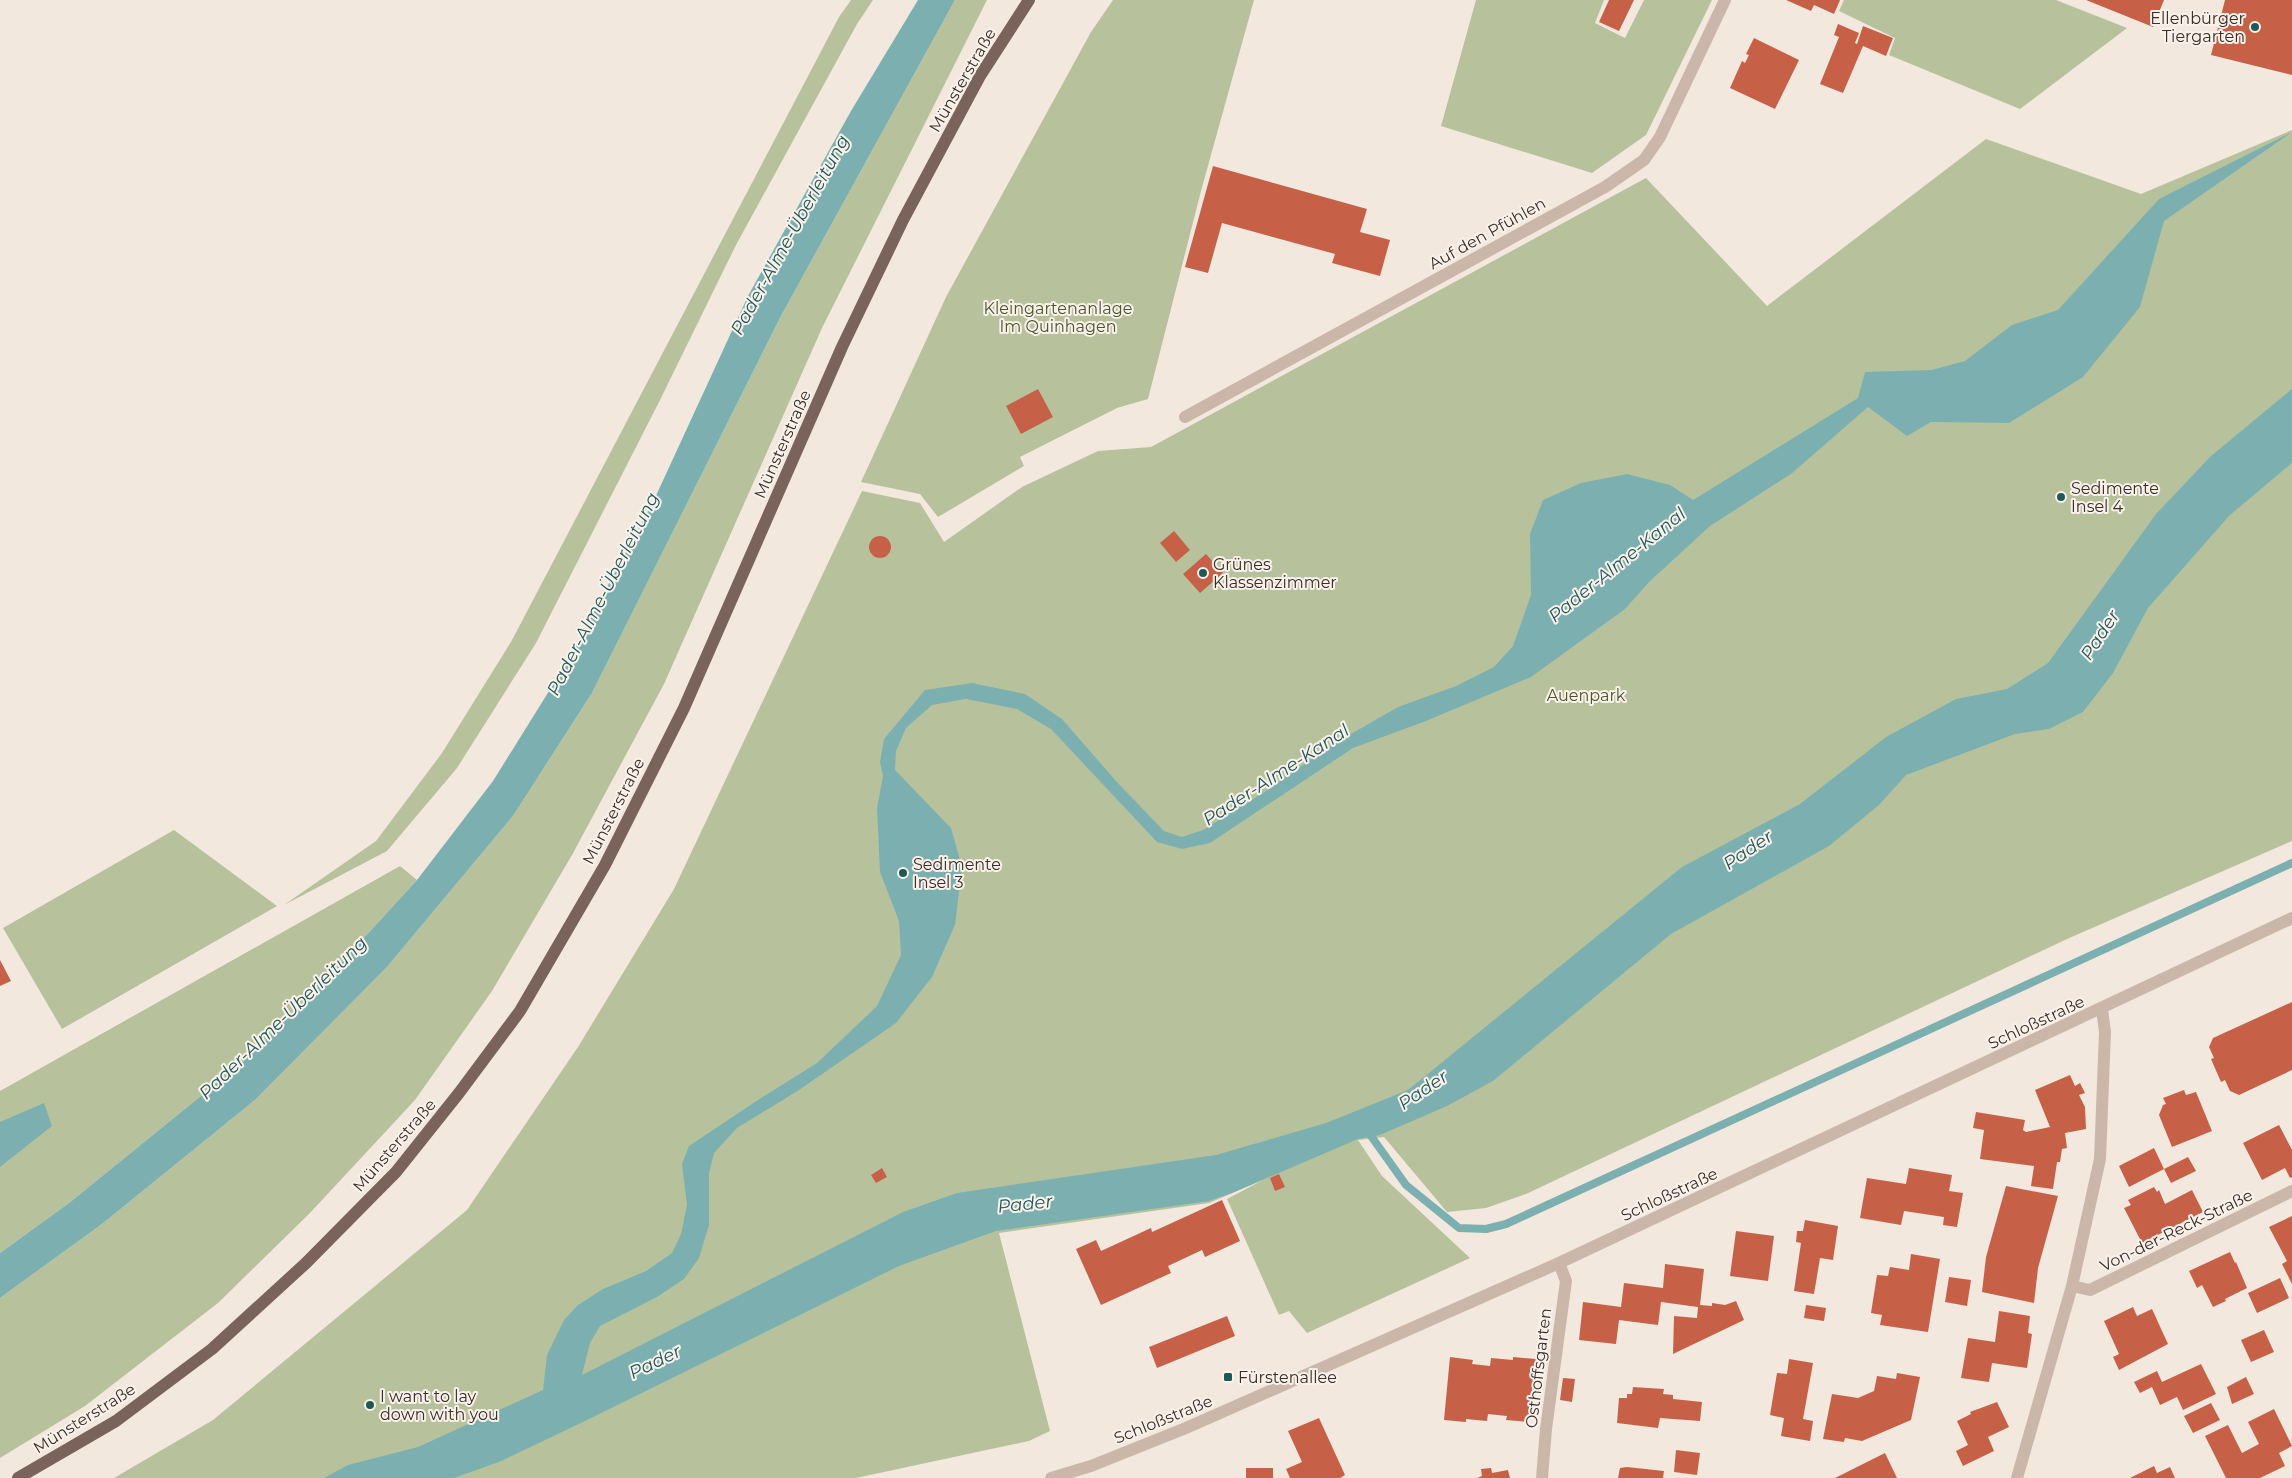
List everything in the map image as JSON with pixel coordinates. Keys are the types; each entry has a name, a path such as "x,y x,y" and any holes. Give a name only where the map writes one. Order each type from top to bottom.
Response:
{"main road":[{"name":"Münsterstraße","path":"18,1478 116,1421 212,1349 306,1263 396,1172 460,1093 520,1011 605,865 684,708 842,347 902,220 980,76 1029,0"}],"street":[{"name":"Auf den Pfühlen","path":"1185,417 1605,187 1644,160 1660,136 1725,0"},
{"name":"Schloßstraße","path":"1051,1478 1091,1466 1186,1428 1559,1263 2292,918"},
{"name":"Von-der-Reck-Straße","path":"2017,1478 2072,1286 2100,1159 2105,1032 2102,1009"},
{"name":"Von-der-Reck-Straße","path":"2072,1286 2090,1290 2292,1191"},
{"name":"Osthoffsgarten","path":"1542,1478 1546,1429 1566,1281 1559,1263"}],"green space":[{"path":"851,0 873,0 857,24 736,245 659,402 536,643 457,768 387,851 284,905 376,841 442,753 511,642 839,17"},
{"path":"955,0 987,0 822,328 664,684 572,855 492,991 415,1100 309,1214 218,1303 85,1406 0,1458 0,1298 102,1224 255,1100 387,967 513,816 592,693 781,316"},
{"name":"Kleingartenanlage Im Quinhagen","path":"1113,0 1254,0 1201,191 1148,399 1117,408 1020,457 1024,466 938,517 920,494 861,482 946,297 1091,32"},
{"path":"1476,0 1604,0 1595,23 1625,38 1644,0 1712,0 1646,135 1592,173 1441,126"},
{"path":"1844,0 2056,0 2127,28 2020,109 1889,55 1895,38 1839,11"},
{"name":"Auenpark","path":"2292,130 2292,841 2067,939 1526,1194 1486,1208 1447,1212 1384,1137 1358,1140 1382,1176 1470,1258 1307,1333 1289,1311 1279,1315 1227,1199 1263,1180 1209,1203 999,1233 1050,1431 1029,1441 856,1478 114,1478 213,1420 467,1210 578,1047 674,889 862,491 920,503 944,542 1022,487 1098,451 1151,447 1646,178 1767,306 1986,139 2141,194"},
{"path":"174,830 277,906 62,1029 3,928"},
{"path":"400,866 417,880 329,976 244,1061 69,1203 0,1253 0,1091"}],"water":[{"name":"Pader-Alme-Überleitung","path":"918,0 955,0 781,316 592,693 513,816 387,967 255,1100 102,1224 0,1298 0,1253 69,1203 244,1061 329,976 417,880 493,781 564,667 654,500 748,296 851,111"},
{"path":"2292,132 2164,221 2140,307 2083,377 2009,423 1931,422 1907,436 1868,407 1791,474 1710,526 1649,582 1625,609 1531,677 1426,721 1353,748 1210,843 1182,849 1157,842 1051,729 1017,709 966,699 932,705 906,728 896,751 895,770 951,828 962,867 955,925 932,977 896,1023 799,1090 737,1128 714,1153 709,1173 709,1225 699,1258 684,1279 657,1297 600,1326 590,1343 582,1375 903,1212 957,1193 1216,1155 1326,1123 1408,1090 1682,867 1800,804 1886,737 1956,699 2007,689 2048,663 2156,514 2211,456 2292,389 2292,463 2229,516 2148,608 2113,673 2083,712 2049,729 2015,734 1906,775 1879,805 1829,846 1671,934 1493,1081 1447,1106 1380,1135 1358,1139 1209,1201 996,1231 899,1266 499,1462 454,1478 324,1478 348,1465 418,1447 543,1390 547,1355 564,1320 578,1305 603,1289 646,1271 672,1253 681,1234 687,1205 682,1164 689,1146 817,1063 877,1006 901,955 899,921 880,872 877,808 883,776 880,762 884,739 925,690 972,683 1025,694 1062,719 1116,781 1164,831 1182,837 1203,830 1266,791 1330,746 1398,707 1456,686 1494,667 1513,646 1531,595 1530,534 1543,500 1581,483 1627,474 1670,485 1693,500 1858,398 1865,372 1932,370 1965,361 2012,325 2058,310 2159,199"},
{"path":"44,1103 52,1126 0,1167 0,1122"}],"building":[{"path":"1609,0 1634,0 1619,31 1599,22"},
{"path":"1786,0 1840,0 1834,14 1814,5 1811,11"},
{"path":"2086,0 2164,0 2153,27"},
{"name":"Ellenbürger Tiergarten","path":"2225,0 2292,0 2292,75 2211,55"},
{"path":"1838,24 1859,33 1855,43 1857,44 1863,26 1893,38 1886,56 1863,46 1843,93 1820,84 1839,37 1834,35"},
{"path":"1754,38 1799,60 1775,109 1730,88 1742,61 1745,63 1749,55 1746,54"},
{"path":"1213,166 1367,209 1360,232 1390,240 1380,276 1332,263 1335,254 1222,223 1208,273 1185,267"},
{"path":"1038,389 1053,417 1021,434 1006,406"},
{"path":"1174,531 1190,550 1176,562 1160,543"},
{"path":"880,536 888,539 891,547 888,555 880,558 872,555 869,547 872,539"},
{"name":"Grünes Klassenzimmer","path":"1206,554 1223,573 1200,593 1183,574"},
{"path":"0,960 11,981 0,986"},
{"path":"2292,1002 2292,1070 2239,1095 2230,1091 2225,1080 2221,1082 2211,1059 2214,1058 2209,1047 2213,1038"},
{"path":"2070,1075 2075,1086 2080,1083 2085,1093 2079,1095 2085,1107 2086,1129 2065,1133 2067,1148 2062,1149 2060,1162 2057,1162 2053,1189 2031,1186 2034,1166 1980,1159 1984,1130 1973,1128 1976,1112 2025,1120 2023,1130 2026,1132 2050,1127 2035,1090"},
{"path":"2184,1090 2186,1095 2196,1092 2212,1131 2172,1147 2159,1115 2163,1105 2166,1104 2163,1098"},
{"path":"2279,1125 2292,1150 2292,1177 2290,1178 2285,1168 2262,1180 2243,1143"},
{"path":"2154,1148 2164,1169 2129,1187 2119,1166"},
{"path":"2188,1157 2196,1171 2171,1183 2164,1169"},
{"path":"882,1168 887,1177 876,1183 871,1175"},
{"path":"1909,1168 1952,1175 1949,1191 1963,1193 1957,1227 1943,1225 1944,1217 1904,1211 1901,1225 1860,1218 1867,1178 1906,1184"},
{"path":"1279,1174 1285,1187 1275,1191 1270,1178"},
{"path":"2006,1186 2058,1196 2038,1268 2034,1303 1982,1292 1986,1257"},
{"path":"2154,1187 2157,1192 2159,1190 2165,1204 2192,1190 2203,1212 2142,1243 2124,1208 2131,1205 2128,1200"},
{"path":"1222,1200 1240,1241 1205,1257 1202,1250 1168,1266 1171,1273 1101,1305 1076,1249 1096,1240 1101,1251 1151,1228 1152,1232"},
{"path":"2292,1216 2292,1284 2282,1264 2287,1261 2269,1227"},
{"path":"1805,1220 1838,1226 1833,1260 1820,1258 1814,1294 1794,1291 1801,1243 1796,1242 1797,1231 1803,1231"},
{"path":"1736,1231 1774,1236 1768,1281 1730,1276"},
{"path":"2230,1252 2247,1288 2213,1307 2202,1285 2197,1288 2189,1271"},
{"path":"1911,1254 1940,1259 1928,1332 1880,1325 1882,1315 1871,1313 1877,1275 1888,1276 1890,1267 1909,1270"},
{"path":"1665,1264 1704,1269 1700,1305 1712,1306 1712,1303 1725,1305 1736,1301 1744,1320 1673,1354 1674,1316 1697,1318 1698,1307 1661,1302 1658,1325 1619,1320 1616,1344 1579,1340 1583,1302 1621,1307 1624,1283 1663,1288"},
{"path":"1949,1277 1971,1280 1967,1306 1945,1302"},
{"path":"2280,1278 2289,1298 2257,1313 2248,1293"},
{"path":"1806,1305 1826,1308 1824,1321 1804,1318"},
{"path":"2133,1307 2137,1316 2152,1309 2168,1344 2119,1370 2113,1357 2119,1354 2104,1321"},
{"path":"1999,1311 2030,1316 2028,1333 2032,1334 2027,1368 1992,1363 1989,1382 1961,1378 1968,1338 1995,1342"},
{"path":"1227,1316 1235,1336 1157,1368 1149,1347"},
{"path":"2264,1330 2274,1352 2251,1362 2241,1340"},
{"path":"1450,1357 1473,1360 1472,1364 1490,1366 1491,1358 1513,1360 1513,1357 1536,1359 1528,1422 1506,1420 1507,1416 1488,1414 1487,1421 1466,1419 1466,1422 1444,1420"},
{"path":"1789,1359 1813,1363 1803,1419 1813,1421 1810,1441 1781,1436 1784,1418 1770,1415 1777,1373 1787,1374"},
{"path":"2201,1364 2216,1394 2183,1410 2177,1397 2160,1405 2152,1387 2140,1393 2134,1382 2157,1371 2162,1382"},
{"path":"1897,1373 1920,1377 1911,1420 1862,1441 1845,1438 1844,1442 1823,1439 1832,1394 1858,1398 1874,1391 1877,1376 1896,1379"},
{"path":"2246,1377 2254,1394 2232,1404 2227,1387"},
{"path":"1563,1378 1575,1379 1572,1402 1560,1400"},
{"path":"1633,1387 1664,1389 1663,1394 1673,1395 1673,1399 1702,1402 1700,1421 1660,1418 1658,1428 1617,1423 1619,1398 1627,1398 1627,1394 1632,1394"},
{"path":"1997,1402 2009,1427 1988,1437 1994,1451 1963,1466 1956,1451 1968,1445 1957,1421 1971,1414 1970,1412"},
{"path":"2211,1403 2220,1420 2193,1433 2184,1416"},
{"path":"2274,1409 2292,1446 2279,1453 2285,1466 2260,1478 2226,1478 2205,1436 2228,1425 2242,1453 2259,1444 2248,1422"},
{"path":"1319,1418 1345,1475 1340,1478 1290,1478 1286,1469 1302,1462 1288,1431"},
{"path":"1676,1450 1700,1453 1697,1475 1674,1472"},
{"path":"1885,1453 1897,1478 1835,1478"},
{"path":"2154,1466 2157,1473 2170,1467 2175,1478 2130,1478"},
{"path":"1246,1468 1273,1468 1273,1478 1246,1478"},
{"path":"1491,1468 1492,1473 1508,1470 1510,1478 1477,1478 1482,1476 1481,1469"},
{"path":"1620,1468 1664,1471 1663,1478 1618,1478"}],"waterway":[{"path":"1369,1127 1371,1136 1406,1185 1459,1228 1486,1229 1506,1224 2292,863"}],"place":[{"name":"Ellenbürger Tiergarten","path":"2255,27"},
{"name":"Sedimente Insel 4","path":"2061,497"},
{"name":"Grünes Klassenzimmer","path":"1203,573"},
{"name":"Sedimente Insel 3","path":"903,873"},
{"name":"Fürstenallee","path":"1228,1377"},
{"name":"I want to lay down with you","path":"370,1405"}],"water label":[{"name":"Pader-Alme-Kanal","path":"1617,565"},
{"name":"Pader","path":"2100,635"},
{"name":"Pader-Alme-Kanal","path":"1276,775"},
{"name":"Pader","path":"1748,850"},
{"name":"Pader","path":"1423,1090"},
{"name":"Pader","path":"1025,1204"},
{"name":"Pader","path":"655,1362"}]}
